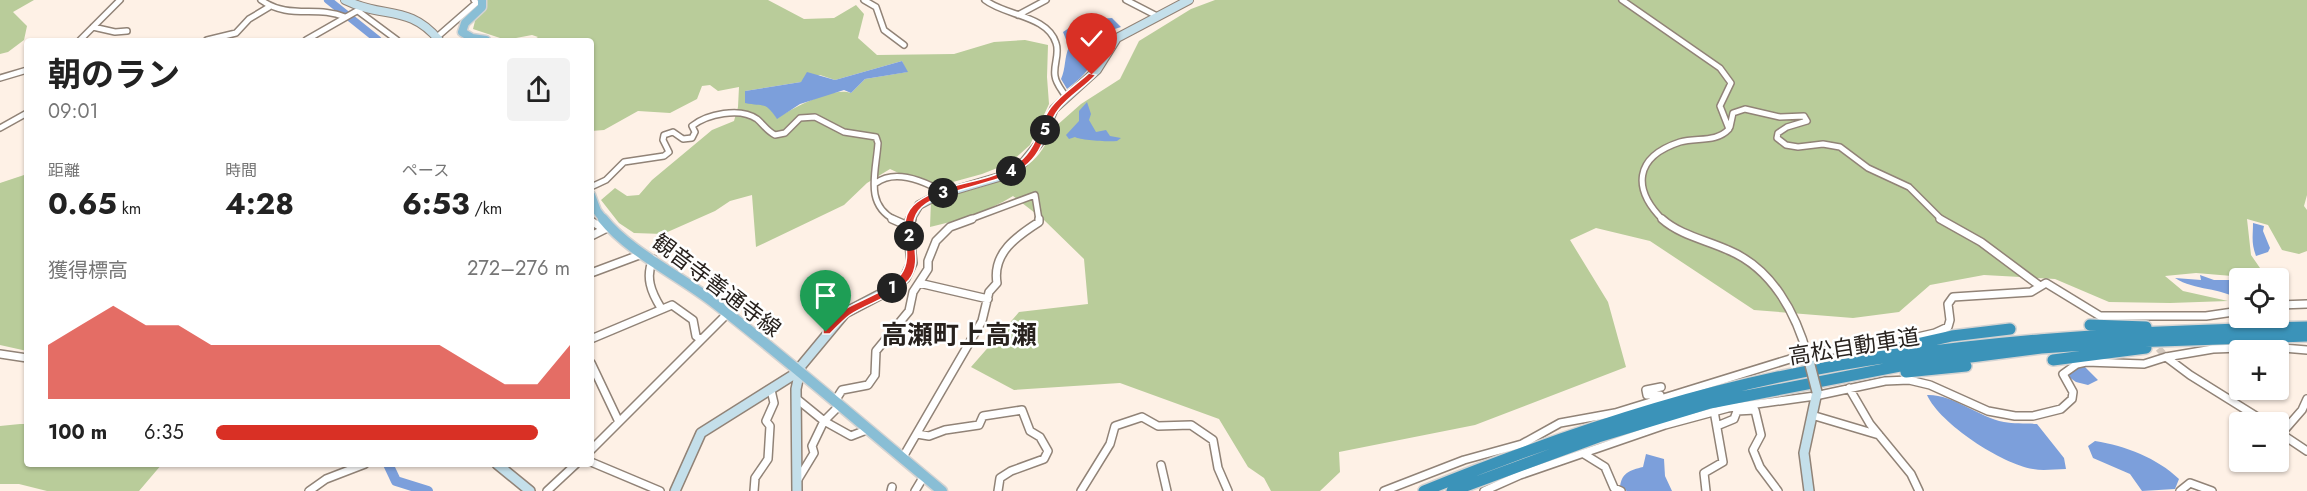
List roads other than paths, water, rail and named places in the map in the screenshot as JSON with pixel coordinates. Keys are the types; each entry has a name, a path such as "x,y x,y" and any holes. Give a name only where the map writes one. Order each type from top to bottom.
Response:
{"highway":[{"path":"2090,325 2207,330"},
{"name":"高松自動車道","path":"1424,491 1592,429 1743,386 1829,368 2033,340 2307,327"},
{"path":"1743,386 1884,349 1952,336 2010,329"},
{"name":"高松自動車道","path":"1452,491 1598,437 1700,406 1749,394 1846,383 1944,359 2041,348 2307,336"},
{"path":"2053,360 2164,346 2266,337"},
{"path":"1846,383 1966,366"}],"main road":[{"path":"472,38 462,32 465,23 482,7 482,0"},
{"path":"795,488 798,372 805,358 845,313 887,291 905,278 912,263 908,226 910,217 919,205 945,193 999,177 1023,163 1035,151 1054,109 1092,75 1117,38 1189,0"},
{"path":"360,9 411,15 432,30 437,38"},
{"name":"観音寺善通寺線","path":"594,203 607,228 728,313 942,491"},
{"path":"1808,356 1817,394 1815,416 1804,454 1805,476 1809,491"},
{"path":"675,491 701,433 798,372"},
{"path":"501,467 530,491"}],"street":[{"path":"82,38 120,0"},
{"path":"261,0 269,7 306,14 331,12 345,17"},
{"path":"345,0 360,9 395,38"},
{"path":"439,38 455,20 474,8 476,3 474,0"},
{"path":"864,0 876,7 884,30 904,45"},
{"path":"985,0 995,9 1035,22 1054,37 1058,52 1054,71 1055,80 1066,97"},
{"path":"1018,15 1046,0"},
{"path":"1126,0 1157,16"},
{"path":"1622,0 1720,68 1727,76 1731,83 1719,106 1729,129"},
{"path":"214,38 240,31 249,19 269,7"},
{"path":"309,38 360,9"},
{"path":"93,27 115,33 127,31"},
{"path":"0,78 24,71"},
{"path":"1808,356 1799,326 1762,271 1742,257 1665,223 1652,211 1640,185 1645,168 1658,153 1684,141 1720,137 1729,129 1733,113 1739,109 1747,108 1780,117 1794,114 1804,116 1807,121 1778,133 1777,138 1780,142 1798,147 1823,144 1840,147 1868,168 1909,187 1940,219 1981,242 2040,286"},
{"path":"0,128 24,115"},
{"path":"594,186 606,180 624,162 659,158 669,153 662,138 667,133 673,132 687,139 694,135 692,126 708,117 735,115 753,117 775,135 785,133 800,118 811,117 844,132 876,137 878,143 874,199 876,207 890,218 908,226"},
{"path":"875,184 883,177 892,176 919,182 945,193"},
{"path":"795,488 814,453 813,446 824,421 837,403 842,390 868,385 875,375 876,351 909,311 913,292 928,269 928,261 936,241 950,227 1035,195 1039,222 1019,234 1004,252 995,275 997,283 989,292 982,321 903,458"},
{"path":"594,222 607,228"},
{"path":"594,234 607,228"},
{"path":"594,272 642,254"},
{"path":"653,259 649,266 648,282 661,308"},
{"path":"919,283 988,299"},
{"path":"1384,491 1464,460 1522,444 1560,423 1615,413 1808,356 1896,342 1935,333 1948,327 1950,320 1948,304 1953,297 2031,292 2046,283 2100,316 2206,316 2229,313"},
{"path":"2289,305 2307,304"},
{"path":"594,338 672,305 693,320 696,336 700,339"},
{"path":"594,447 728,313"},
{"path":"1484,491 1529,470 1584,454 1672,422 1713,411 1817,394 1846,383 1919,381 1935,385 1962,401 1983,409 2004,414 2038,416 2053,413 2070,403 2073,396 2071,383 2063,374 2077,364 2095,362 2144,364 2166,357 2213,349 2271,347 2307,350"},
{"path":"0,354 24,358"},
{"path":"2166,357 2185,374 2234,399 2252,412"},
{"path":"594,369 619,422"},
{"path":"1846,383 1879,435 1911,474 1919,491"},
{"path":"1661,387 1646,390 1647,395 1656,396 1667,393 1671,396"},
{"path":"754,491 755,478 768,459 770,426 766,421 774,403 771,390"},
{"path":"796,399 824,421 851,436 870,429"},
{"path":"2289,425 2304,412 2307,399"},
{"path":"1717,426 1734,419 1736,409"},
{"path":"1736,409 1755,410 1761,435 1753,450 1760,467 1778,491"},
{"path":"917,434 933,435 945,430 979,425 982,416 1022,410 1030,431 1040,437 1048,451 1044,459 1011,471 1000,478 998,491"},
{"path":"1706,491 1704,473 1723,462 1713,411"},
{"path":"1815,416 1879,435"},
{"path":"1081,491 1110,444 1115,426 1142,417 1158,426 1191,425 1213,440 1218,468 1228,491"},
{"path":"2289,439 2307,451"},
{"path":"1584,454 1605,467 1614,488 1622,491"},
{"path":"594,463 660,491"},
{"path":"1161,465 1167,491"},
{"path":"309,491 326,479 357,467"},
{"path":"546,491 573,467"},
{"path":"915,491 924,476"},
{"path":"2180,491 2190,483 2212,491"}],"water":[{"path":"1112,18 1121,27 1090,37 1086,47 1095,54 1091,65 1067,89 1061,79 1069,47 1063,32 1081,20"},
{"path":"902,61 908,72 865,79 851,93 844,90 800,104 777,119 767,107 745,103 745,91 801,82 807,72 835,80"},
{"path":"1087,102 1091,114 1089,120 1096,132 1106,130 1110,136 1121,138 1117,141 1075,137 1069,139 1066,135 1079,121 1079,111"},
{"path":"2253,223 2264,226 2263,231 2270,248 2268,252 2256,256 2253,243"},
{"path":"2200,275 2214,280 2229,280 2229,295 2191,285 2175,278 2201,280"},
{"path":"2083,365 2098,380 2088,385 2076,382 2066,375"},
{"path":"1927,395 1946,398 2004,422 2037,424 2064,458 2066,469 2045,470 2020,466 1989,451 1958,430 1934,406"},
{"path":"2095,441 2129,450 2161,465 2179,479 2175,489 2142,491 2130,474 2093,458 2088,446"},
{"path":"1646,454 1664,459 1665,476 1672,491 1627,491 1620,488 1622,479 1627,473 1643,467"}],"waterway":[{"path":"328,0 376,38"},
{"path":"389,467 396,481 428,491"}],"tunnel":[{"path":"2152,341 2166,357"}],"district":[{"name":"高瀬町上高瀬","path":"959,335"}]}
